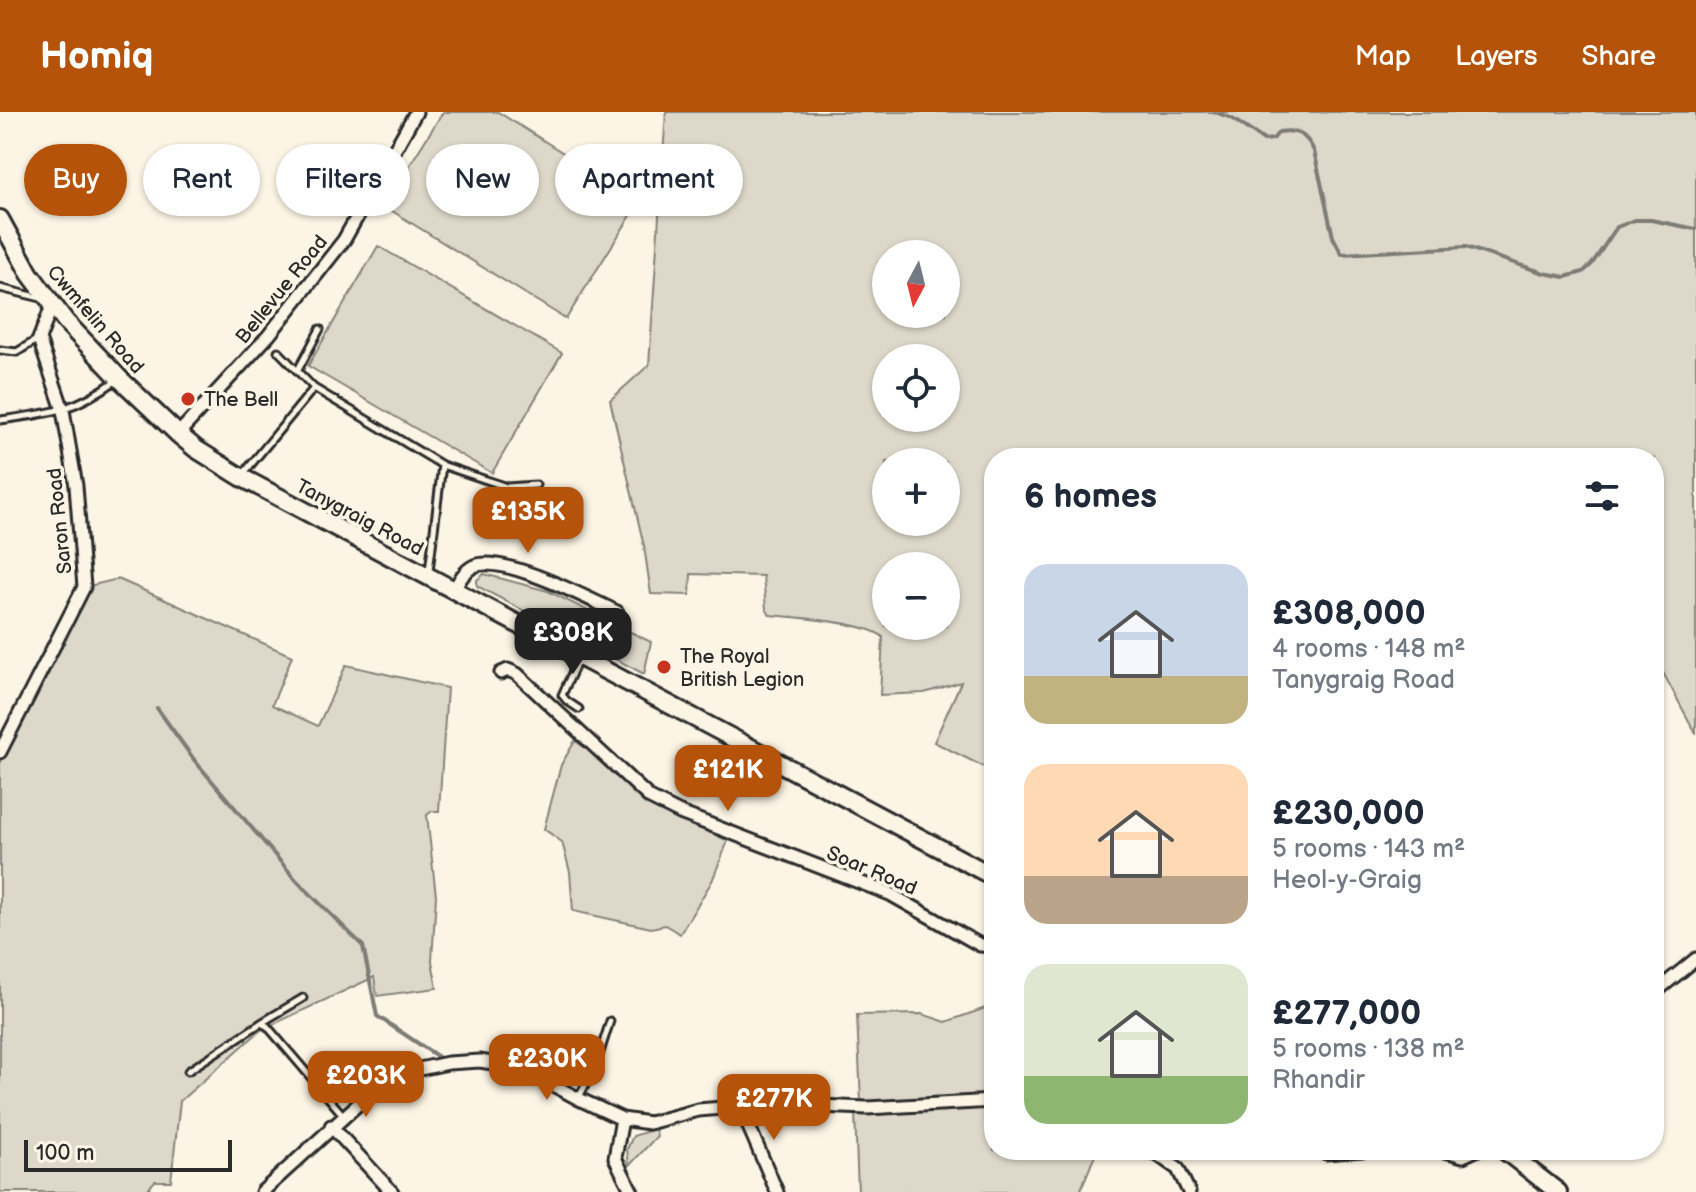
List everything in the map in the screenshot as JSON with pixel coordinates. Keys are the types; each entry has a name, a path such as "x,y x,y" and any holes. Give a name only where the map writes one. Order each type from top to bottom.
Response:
{"main road":[{"name":"Cwmfelin Road","path":"0,219 49,302 119,378 178,434"},
{"name":"Tanygraig Road","path":"178,434 241,477 984,872"},
{"path":"1517,1160 1558,1192"}],"street":[{"name":"Bellevue Road","path":"178,434 269,335 344,240 416,112"},
{"path":"39,339 49,302"},
{"name":"Saron Road","path":"0,752 84,587 76,486 63,410 39,339"},
{"path":"454,590 463,574 474,566 490,564 516,569 548,581 617,612"},
{"name":"Soar Road","path":"501,673 508,670 517,674 650,798 890,894 984,945"},
{"path":"1664,985 1696,959"},
{"path":"262,1192 379,1085 410,1071 448,1063 480,1061 522,1068 622,1119 649,1123 698,1110 740,1106 802,1104 867,1108 984,1102"},
{"path":"740,1106 777,1192"},
{"path":"622,1119 615,1158 632,1192"},
{"path":"331,1126 392,1192"},
{"path":"1165,1160 1178,1169 1189,1192"}],"lane":[{"path":"0,288 49,302"},
{"path":"298,370 320,329"},
{"path":"0,350 17,352 39,339"},
{"path":"278,351 314,388 442,465 507,487 536,485"},
{"path":"0,420 63,410 96,395 119,378"},
{"path":"241,477 314,388"},
{"path":"428,576 442,465"},
{"path":"579,656 562,695 579,709"},
{"path":"188,1071 303,998"},
{"path":"579,1099 596,1065 610,1021"},
{"path":"261,1023 267,1026 343,1115"}],"shaded area":[{"path":"443,112 498,112 555,148 555,216 631,216 566,319 400,216 410,216 410,165"},
{"path":"666,112 1696,112 1696,734 1664,675 1664,448 984,448 984,767 934,742 961,682 924,693 880,695 883,640 960,640 960,552 872,552 872,631 830,621 770,615 766,609 763,576 691,574 690,595 651,594 644,546 610,400 649,365 659,216 743,216 743,144 664,144"},
{"path":"378,246 562,353 492,473 308,366"},
{"path":"484,574 548,591 651,642 644,674 477,586 477,580"},
{"path":"118,579 292,656 272,705 318,726 346,665 447,688 439,811 427,815 436,896 432,961 437,988 377,996 374,977 261,1030 180,1101 171,1181 155,1181 145,1192 0,1192 0,757 84,587"},
{"path":"575,741 595,754 646,799 728,841 712,881 680,934 665,925 651,928 573,911 570,872 562,842 544,829 561,765"},
{"path":"984,1009 984,1096 861,1102 857,1015 922,1014 946,1022"},
{"path":"984,1107 984,1160 1093,1160 1080,1192 858,1192 855,1113"},
{"path":"655,1129 657,1136 629,1166 627,1149 633,1136"}],"waterway":[{"path":"1215,112 1231,118 1264,140 1273,139 1279,132 1291,131 1308,140 1314,151 1333,237 1342,254 1466,247 1565,277 1583,272 1617,227 1635,220 1696,229"},
{"path":"157,708 195,761 297,881 363,946 377,1016 446,1062"}],"place":[{"name":"The Bell","path":"188,399"},
{"name":"The Royal British Legion","path":"664,667"}]}
